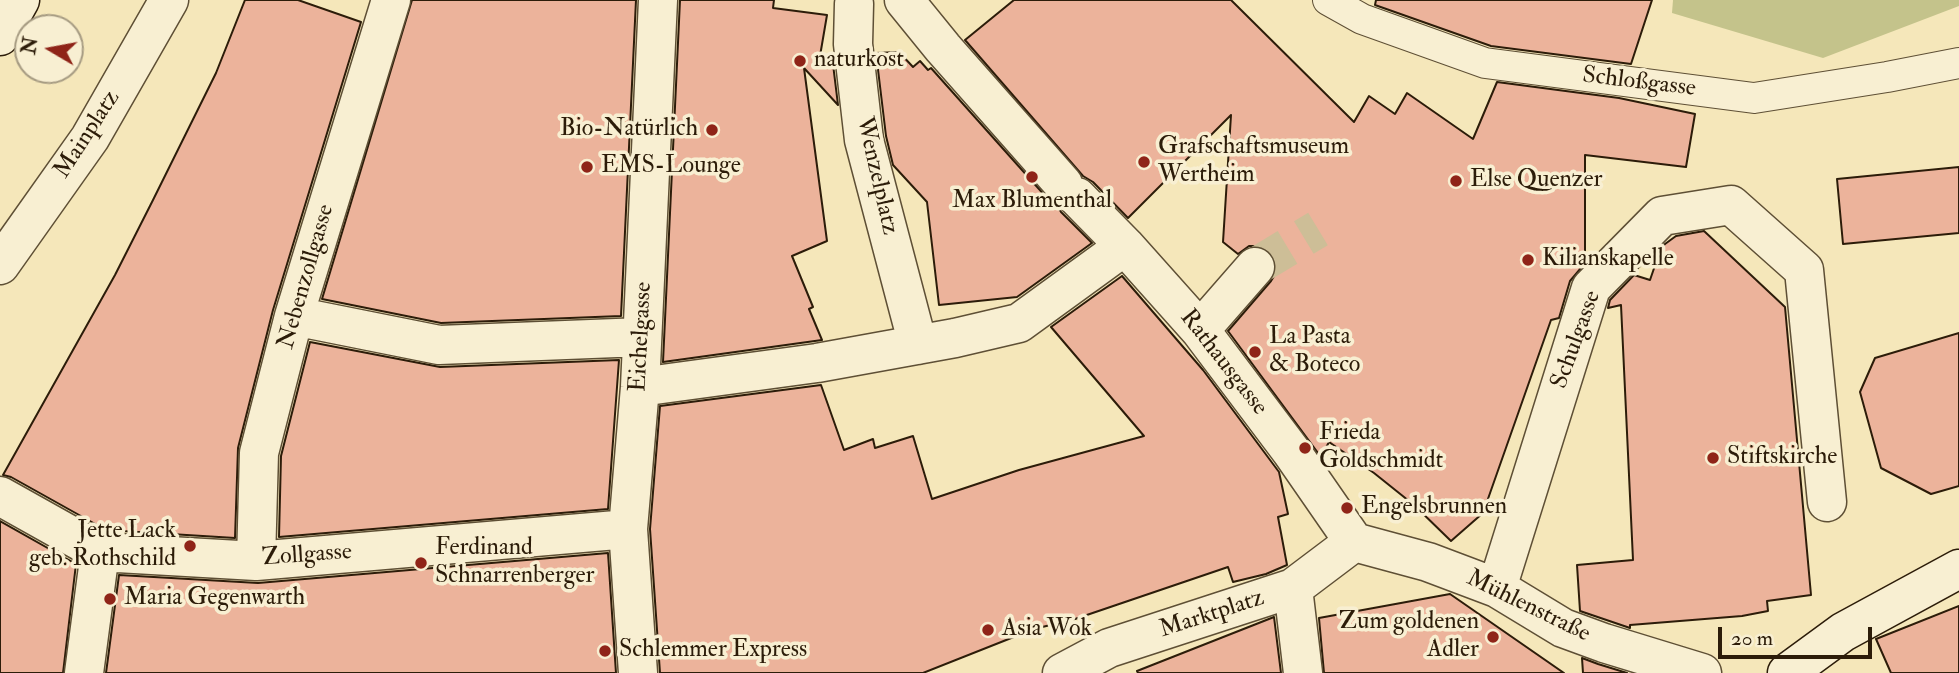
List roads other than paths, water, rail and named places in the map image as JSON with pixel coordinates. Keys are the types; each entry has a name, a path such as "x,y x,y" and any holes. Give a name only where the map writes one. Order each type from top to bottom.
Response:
{"street":[{"path":"0,36 20,0"},
{"name":"Mainplatz","path":"0,265 90,138 169,0"},
{"name":"Nebenzollgasse","path":"256,561 259,453 294,316 391,0"},
{"name":"Eichelgasse","path":"638,673 628,529 640,387 658,0"},
{"name":"Rathausgasse","path":"904,0 943,48 1070,190 1125,246 1200,330 1291,451 1354,542"},
{"name":"Wenzelplatz","path":"852,1 853,44 864,140 918,345"},
{"name":"Schulgasse","path":"1497,588 1591,288 1662,216 1731,205 1804,270 1827,502"},
{"path":"640,387 817,363 1019,323 1125,246"},
{"path":"1200,330 1255,267"},
{"path":"294,316 439,345 642,337"},
{"name":"Zollgasse","path":"0,496 100,552 256,561 628,529"},
{"name":"Mühlenstraße","path":"1354,542 1428,562 1497,588 1563,628 1702,673"},
{"name":"Marktplatz","path":"1062,673 1109,648 1293,588 1354,542"},
{"path":"84,673 100,552"},
{"path":"1787,673 1843,632 1959,569"},
{"path":"1293,588 1303,673"}],"lane":[{"name":"Schloßgasse","path":"1328,0 1362,19 1485,63 1754,98 1959,63"}],"tunnel":[{"path":"1255,267 1318,229"}],"place":[{"name":"naturkost","path":"800,61"},
{"name":"Bio-Natürlich","path":"712,130"},
{"name":"Grafschaftsmuseum Wertheim","path":"1144,162"},
{"name":"EMS-Lounge","path":"587,167"},
{"name":"Max Blumenthal","path":"1032,177"},
{"name":"Else Quenzer","path":"1456,181"},
{"name":"Kilianskapelle","path":"1528,260"},
{"name":"La Pasta & Boteco","path":"1255,352"},
{"name":"Frieda Goldschmidt","path":"1305,448"},
{"name":"Stiftskirche","path":"1713,458"},
{"name":"Engelsbrunnen","path":"1347,508"},
{"name":"Jette Lack geb. Rothschild","path":"190,546"},
{"name":"Ferdinand Schnarrenberger","path":"421,563"},
{"name":"Maria Gegenwarth","path":"110,599"},
{"name":"Asia Wok","path":"988,630"},
{"name":"Zum goldenen Adler","path":"1493,637"},
{"name":"Schlemmer Express","path":"605,651"}]}
